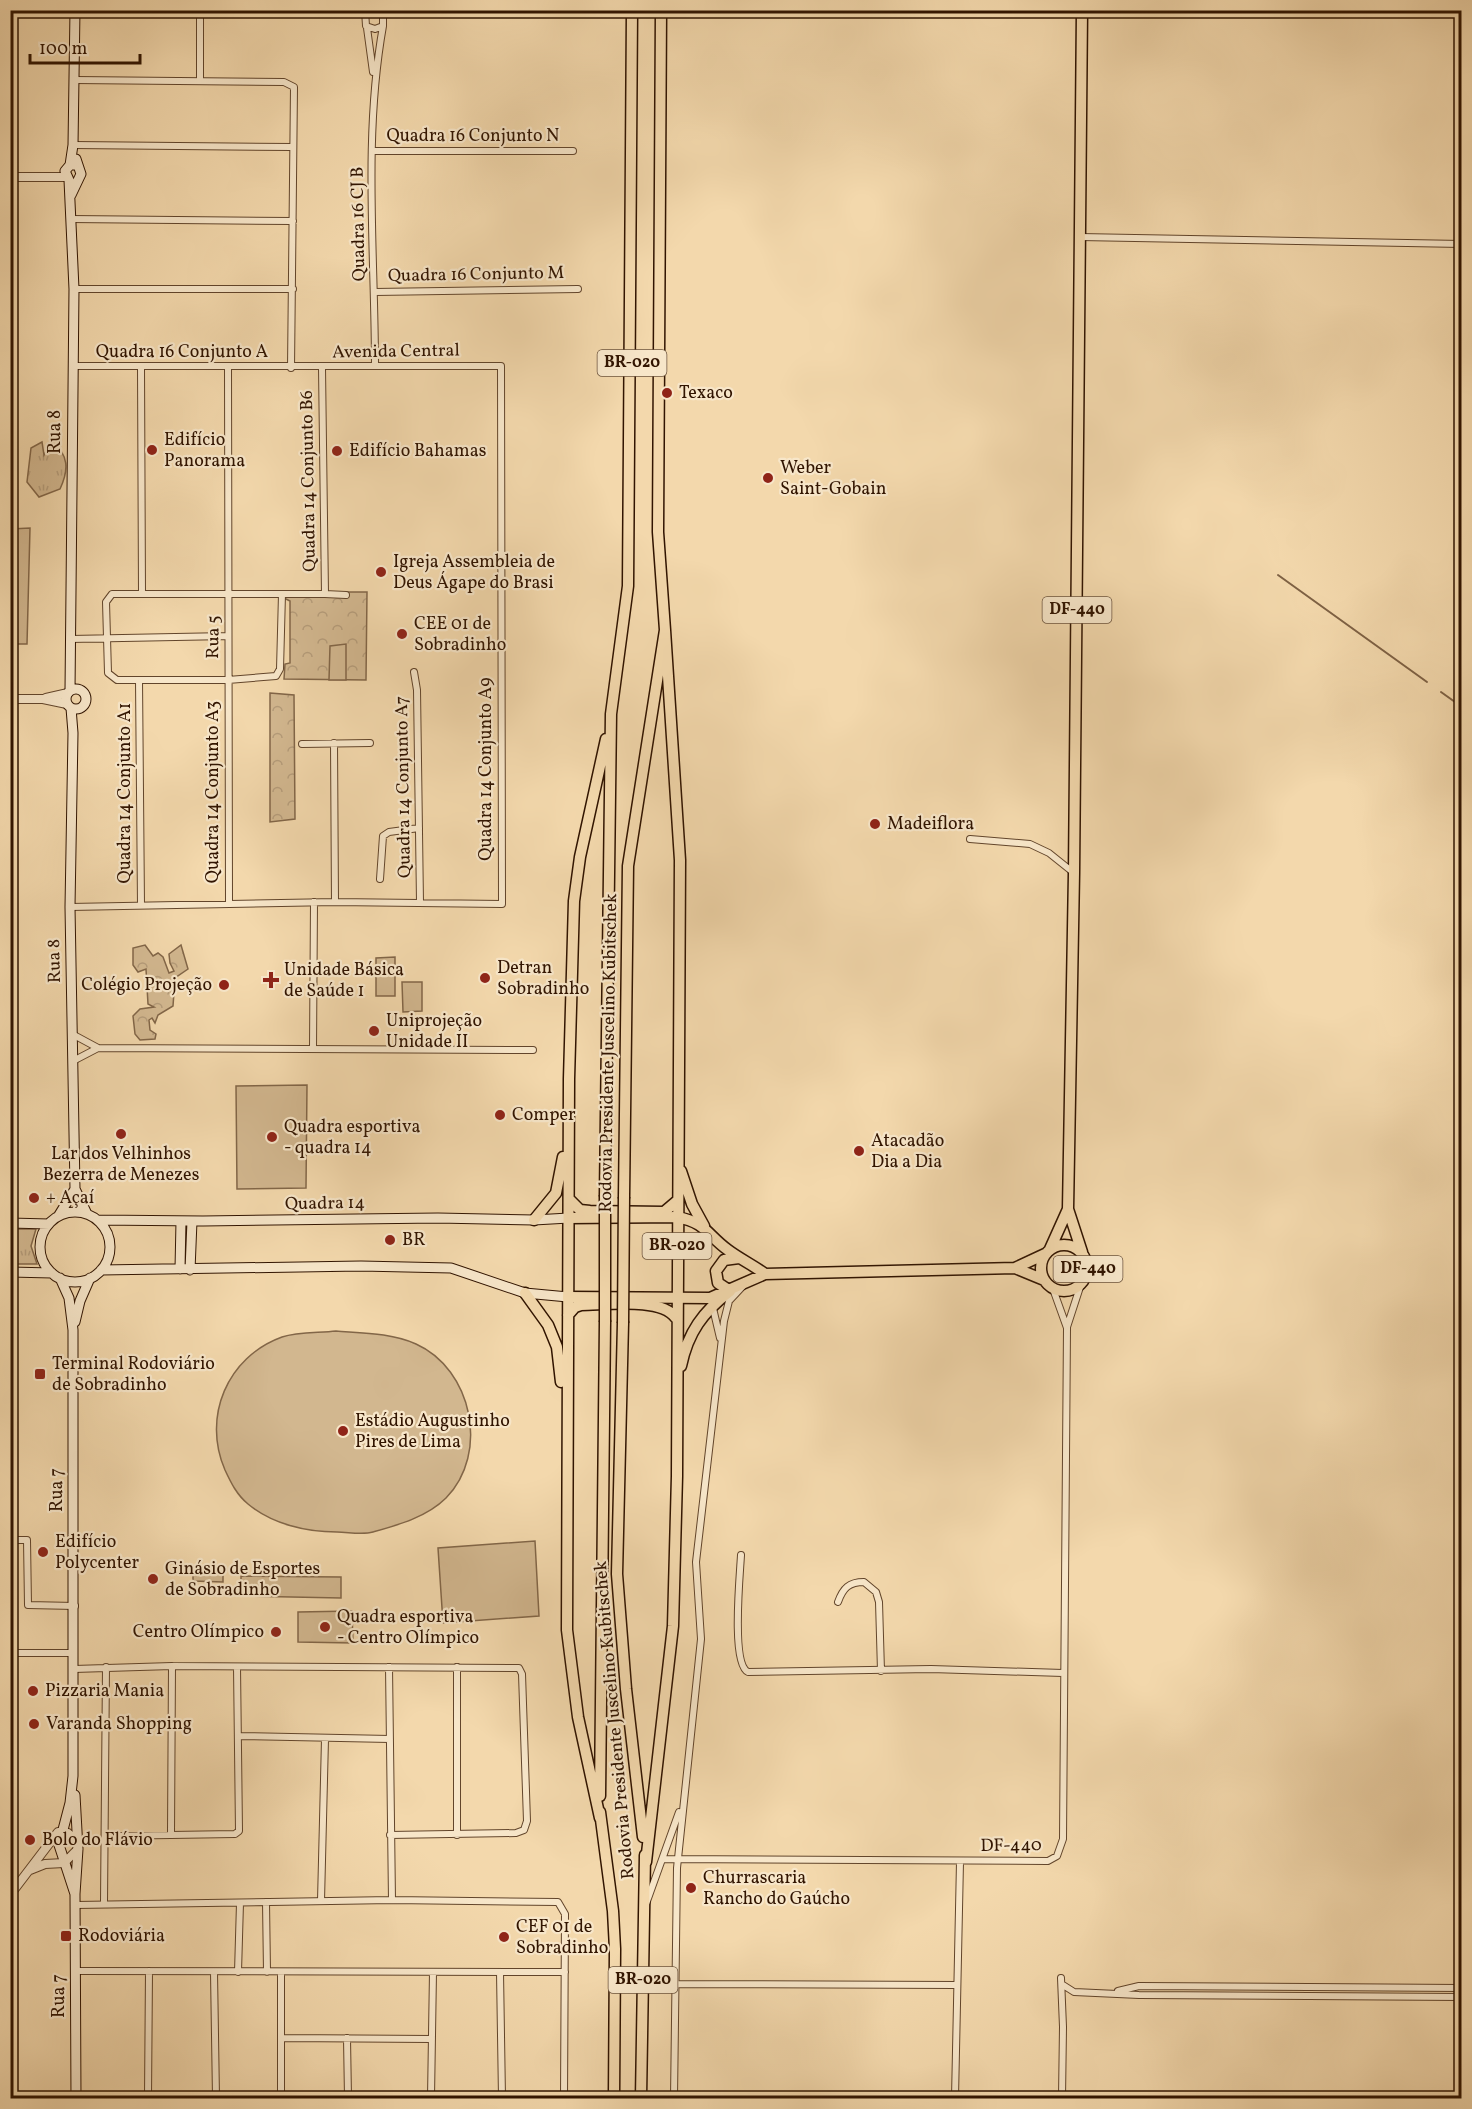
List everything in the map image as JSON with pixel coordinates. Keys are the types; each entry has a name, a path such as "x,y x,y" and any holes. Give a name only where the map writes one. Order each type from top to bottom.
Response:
{"main road":[{"name":"Rua 8","path":"73,691 70,639 74,289 69,200 73,147 75,10"},
{"name":"Rodovia Presidente Juscelino Kubitschek","path":"614,2098 615,1949 613,1911 600,1818 605,1195 611,714 628,586 632,10"},
{"name":"Rodovia Presidente Juscelino Kubitschek","path":"641,2098 646,1862 626,1689 617,1574 623,1323 628,866 665,630 658,522 661,10"},
{"name":"DF-440","path":"1068,1209 1041,1267 1044,1280 1053,1289 1066,1292 1081,1284 1088,1268 1068,1209 1074,873 1082,10"},
{"name":"BR-020","path":"646,1862 673,1626 677,1476 676,1297 680,860 665,630"},
{"path":"73,691 86,695 87,701 72,707 73,691"},
{"name":"Rua 8","path":"72,707 70,907 75,1189 87,1214"},
{"name":"BR-020","path":"600,1818 569,1657 565,1583 569,1078 574,901 580,857 611,714"},
{"path":"534,1220 556,1193 563,1168 569,1078"},
{"path":"677,1157 692,1204 704,1226 726,1249 765,1274"},
{"path":"56,1276 46,1266 40,1249 44,1232 59,1215 75,1189"},
{"path":"569,1198 576,1207 584,1211 664,1212 677,1201"},
{"path":"10,1272 56,1276 70,1281 90,1278 101,1270 110,1250 109,1238 98,1220 87,1214 68,1212 59,1215"},
{"path":"662,1217 677,1232"},
{"path":"569,1218 677,1217 704,1226"},
{"name":"Quadra 14","path":"98,1220 438,1218 534,1220 569,1218"},
{"path":"180,1269 181,1221"},
{"path":"190,1270 192,1221"},
{"path":"10,1224 49,1224"},
{"name":"DF-440","path":"1047,1252 1066,1245 1082,1252"},
{"path":"1015,1268 1047,1252"},
{"path":"730,1291 718,1284 716,1271 724,1260 740,1258"},
{"path":"101,1270 361,1266 451,1268 525,1293 568,1297 676,1297 711,1301"},
{"path":"676,1390 689,1336 711,1301 765,1274 1015,1268 1044,1280"},
{"name":"Rua 7","path":"56,1276 69,1298 73,1330 75,1606 73,1776 78,1845 75,1894 76,2098"},
{"path":"73,1330 80,1301 90,1278"},
{"path":"525,1293 548,1325 557,1347 566,1432"},
{"path":"567,1315 575,1306 581,1305 640,1305 666,1309 676,1318"},
{"name":"Rua 7","path":"73,1776 70,1803 60,1831 59,1845 75,1894"}],"street":[{"path":"200,10 200,80"},
{"name":"Quadra 16 CJ B","path":"364,10 375,81"},
{"name":"Quadra 16 CJ B","path":"375,366 375,81 383,10"},
{"path":"368,28 382,26"},
{"path":"74,81 284,82 294,87 291,368"},
{"path":"73,147 293,147"},
{"name":"Quadra 16 Conjunto N","path":"374,151 573,151"},
{"path":"10,177 43,177 71,172"},
{"path":"69,219 293,221"},
{"path":"1080,237 1461,244"},
{"path":"74,289 293,289"},
{"name":"Quadra 16 Conjunto M","path":"375,291 578,289"},
{"name":"Quadra 16 Conjunto A","path":"72,366 291,368"},
{"name":"Rua 5","path":"228,366 230,594 228,680"},
{"name":"Avenida Central","path":"291,368 501,366"},
{"name":"Quadra 14 Conjunto A9","path":"420,902 502,904 501,366"},
{"path":"141,367 142,594"},
{"name":"Quadra 14 Conjunto B6","path":"322,368 325,594"},
{"path":"282,594 278,673 272,677 228,680 117,680 109,676 106,602 109,596 142,594 230,594 282,594 325,594 346,595"},
{"path":"70,639 228,636"},
{"name":"Quadra 14 Conjunto A7","path":"414,672 417,690 420,902"},
{"name":"Quadra 14 Conjunto A1","path":"139,680 141,905"},
{"name":"Quadra 14 Conjunto A3","path":"228,680 229,903"},
{"path":"10,699 43,699 73,691"},
{"path":"43,699 72,707"},
{"path":"334,743 335,902"},
{"path":"302,744 370,743"},
{"path":"380,879 383,836 389,832 419,828"},
{"path":"970,839 1030,844 1048,853 1074,873"},
{"path":"312,1049 314,902"},
{"path":"70,907 420,902"},
{"path":"72,1034 94,1048"},
{"path":"73,1061 94,1048 533,1050"},
{"path":"674,2098 678,1859 682,1802 701,1640 696,1562 721,1347 729,1301 746,1284"},
{"name":"DF-440","path":"663,1859 1048,1861 1060,1852 1063,1839 1067,1328 1081,1284"},
{"name":"DF-440","path":"1053,1289 1067,1328"},
{"path":"711,1301 721,1347"},
{"path":"10,1540 27,1540 27,1605 75,1606"},
{"path":"741,1556 738,1649 743,1670 753,1673 938,1669 1063,1673"},
{"path":"838,1602 842,1592 855,1582 864,1582 876,1592 881,1671"},
{"path":"10,1653 74,1653"},
{"path":"74,1669 106,1666 519,1668 522,1686 526,1821 524,1830 516,1833 390,1835"},
{"path":"104,1903 106,1666"},
{"path":"171,1834 172,1666"},
{"path":"457,1666 457,1835"},
{"path":"106,1836 235,1834 239,1831 237,1667"},
{"path":"389,1667 392,1900"},
{"path":"238,1736 390,1739"},
{"path":"321,1901 325,1738"},
{"path":"644,1909 682,1802"},
{"path":"10,1895 60,1831 68,1833 78,1845 64,1863 45,1864 30,1870"},
{"path":"955,2098 960,1862"},
{"path":"75,1905 392,1900 553,1901 561,1904 565,1914 564,2098"},
{"path":"266,1902 267,1972"},
{"path":"238,1972 240,1903"},
{"path":"76,1971 565,1972"},
{"path":"148,2098 149,1971"},
{"path":"214,1972 216,2098"},
{"path":"281,1972 281,2098"},
{"path":"431,2098 433,1972"},
{"path":"500,1972 502,2098"},
{"path":"1062,2098 1062,1982 1074,1992 1461,1997"},
{"path":"675,1984 957,1985"},
{"path":"1108,1992 1139,1986 1461,1988"},
{"path":"282,2038 432,2039"},
{"path":"347,2038 348,2098"}],"green space":[{"path":"51,441 64,457 65,475 60,489 39,497 27,482 31,448 42,442 44,455"},
{"path":"30,528 27,644 11,644 11,529"},
{"path":"286,592 367,592 366,680 284,679 285,664 290,663 290,601 284,598"},
{"path":"346,644 346,680 329,680 330,646"},
{"path":"270,693 294,695 295,819 270,822"},
{"path":"145,945 153,956 158,953 163,957 169,973 174,971 169,954 181,945 188,969 175,978 173,1006 158,1015 155,1023 152,1018 149,1020 150,1030 156,1034 155,1039 140,1040 135,1034 133,1016 140,1009 154,1007 148,1004 146,969 138,972 133,965 133,948"},
{"path":"395,957 395,996 376,996 376,958"},
{"path":"402,982 422,982 422,1011 403,1012"},
{"name":"Quadra esportiva - quadra 14","path":"307,1085 306,1188 237,1189 236,1086"},
{"path":"11,1229 36,1229 31,1246 37,1264 11,1264"},
{"name":"Estádio Augustinho Pires de Lima","path":"336,1331 387,1336 416,1344 435,1356 450,1372 462,1392 468,1414 471,1436 468,1458 460,1479 446,1498 421,1515 369,1533 313,1530 290,1526 257,1511 237,1493 225,1470 219,1450 216,1430 218,1410 224,1391 234,1374 247,1359 263,1346 288,1335"},
{"path":"535,1541 539,1616 443,1623 438,1548"},
{"path":"193,1566 223,1567 223,1582 193,1581"},
{"path":"241,1576 341,1577 341,1598 241,1596"},
{"name":"Quadra esportiva - Centro Olímpico","path":"352,1611 353,1643 298,1642 298,1612"}],"waterway":[{"path":"1278,575 1427,682"},
{"path":"1441,692 1462,707"}],"place":[{"name":"Texaco","path":"667,393"},
{"name":"Edifício Panorama","path":"152,450"},
{"name":"Edifício Bahamas","path":"337,451"},
{"name":"Weber Saint-Gobain","path":"768,478"},
{"name":"Igreja Assembleia de Deus Ágape do Brasi","path":"381,572"},
{"name":"CEE 01 de Sobradinho","path":"402,634"},
{"name":"Madeiflora","path":"875,824"},
{"name":"Detran Sobradinho","path":"485,978"},
{"name":"Unidade Básica de Saúde 1","path":"271,980"},
{"name":"Colégio Projeção","path":"224,985"},
{"name":"Uniprojeção Unidade II","path":"374,1031"},
{"name":"Comper","path":"500,1115"},
{"name":"Lar dos Velhinhos Bezerra de Menezes","path":"121,1134"},
{"name":"Quadra esportiva - quadra 14","path":"272,1137"},
{"name":"Atacadão Dia a Dia","path":"859,1151"},
{"name":"+ Açaí","path":"34,1198"},
{"name":"BR","path":"390,1240"},
{"name":"Terminal Rodoviário de Sobradinho","path":"40,1374"},
{"name":"Estádio Augustinho Pires de Lima","path":"343,1431"},
{"name":"Edifício Polycenter","path":"43,1552"},
{"name":"Ginásio de Esportes de Sobradinho","path":"153,1579"},
{"name":"Quadra esportiva - Centro Olímpico","path":"325,1627"},
{"name":"Centro Olímpico","path":"276,1632"},
{"name":"Pizzaria Mania","path":"33,1691"},
{"name":"Varanda Shopping","path":"34,1724"},
{"name":"Bolo do Flávio","path":"30,1840"},
{"name":"Churrascaria Rancho do Gaúcho","path":"691,1888"},
{"name":"Rodoviária","path":"66,1936"},
{"name":"CEF 01 de Sobradinho","path":"504,1937"}]}
